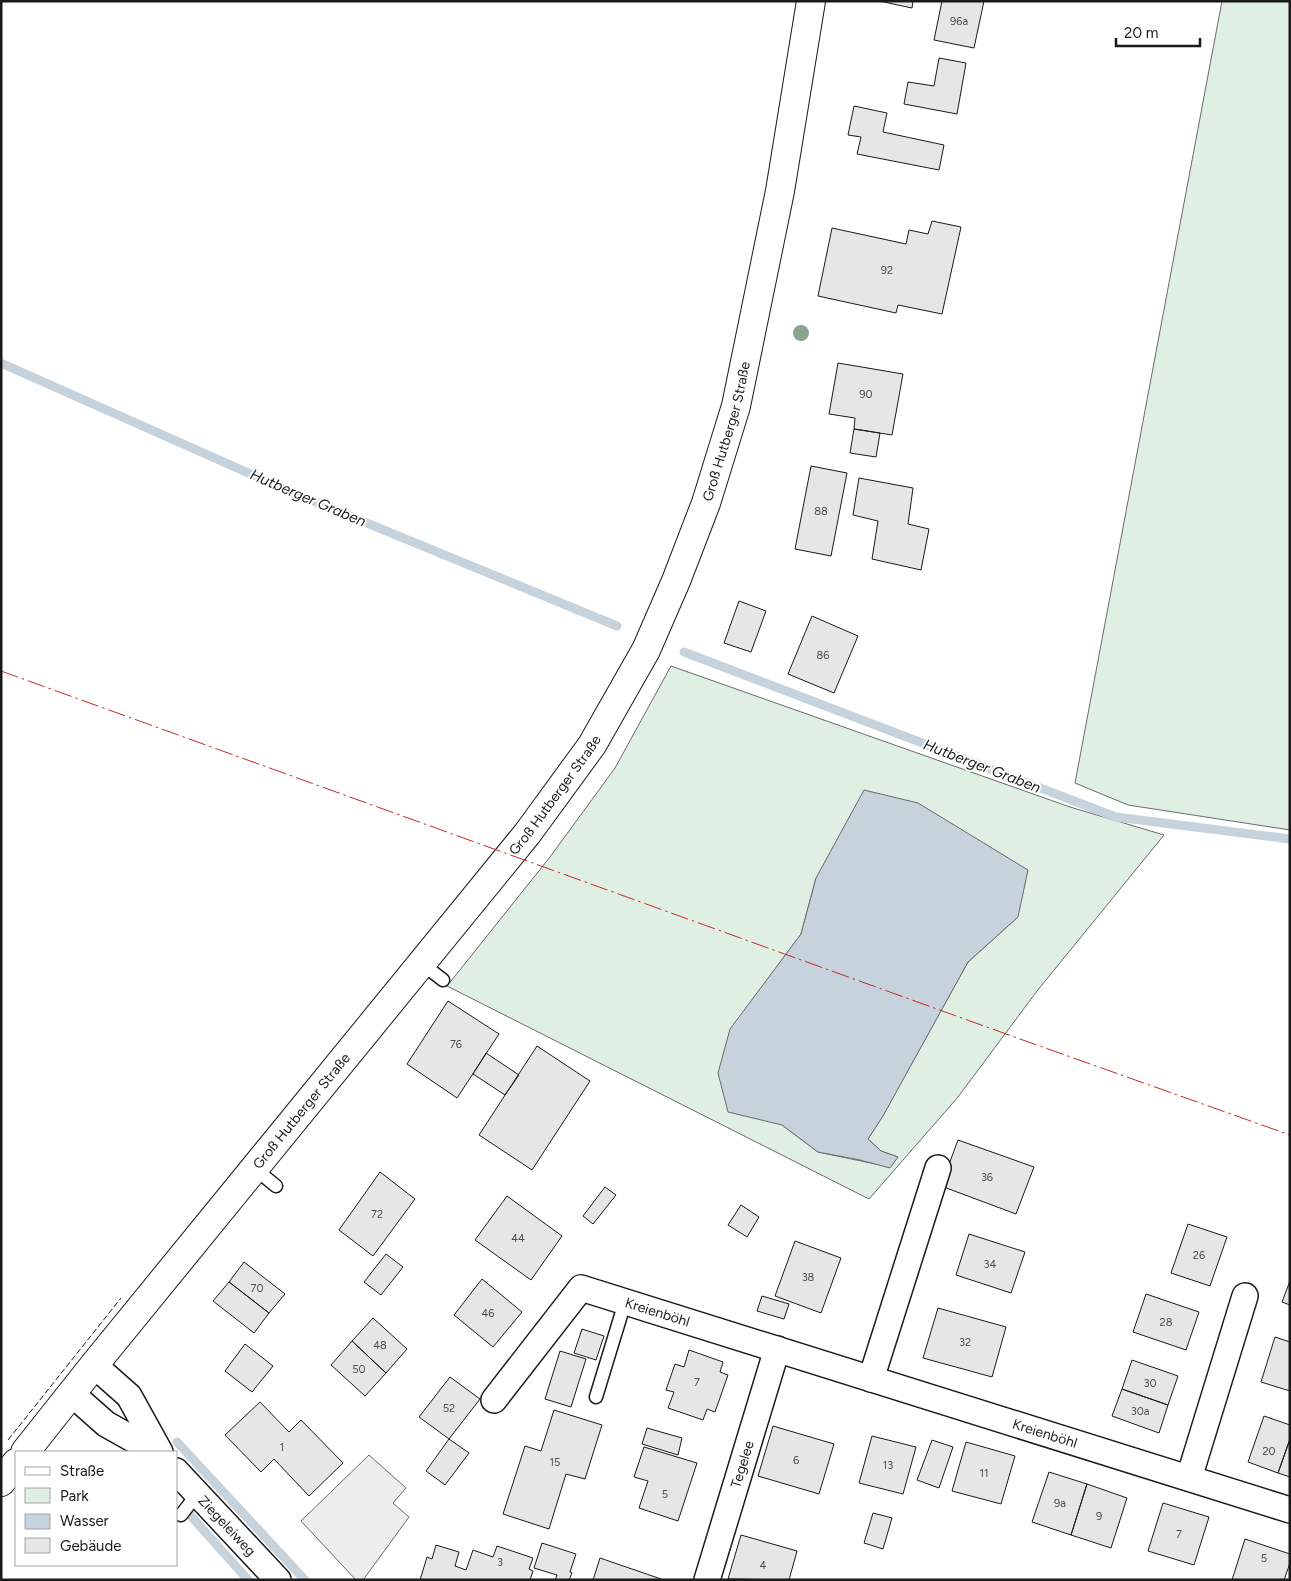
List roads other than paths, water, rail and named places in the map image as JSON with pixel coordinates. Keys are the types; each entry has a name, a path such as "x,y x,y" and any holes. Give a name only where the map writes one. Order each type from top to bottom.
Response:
{"main road":[{"name":"Groß Hutberger Straße","path":"26,1451 527,834 592,745 646,650 676,581 706,503 736,406 780,191 811,1"},
{"path":"1,1482 15,1464"}],"street":[{"path":"871,1379 938,1168"},
{"name":"Kreienböhl","path":"494,1400 581,1288 1290,1510"},
{"path":"1189,1478 1245,1296"},
{"name":"Tegelee","path":"707,1580 777,1349"},
{"path":"94,1365 129,1396 157,1451"},
{"path":"71,1393 106,1424 156,1451"},
{"name":"Ziegeleiweg","path":"178,1473 278,1580"}],"lane":[{"path":"421,963 442,980"},
{"path":"254,1168 276,1186"},
{"path":"596,1397 625,1302"},
{"path":"181,1514 198,1493"}],"water":[{"path":"864,790 918,803 1028,870 1018,917 968,962 883,1116 868,1139 881,1151 898,1157 890,1168 818,1152 782,1125 728,1112 718,1073 730,1029 801,934 816,878"}],"waterway":[{"name":"Hutberger Graben","path":"1,363 289,491 617,626"},
{"name":"Hutberger Graben","path":"684,652 1116,817 1290,839"},
{"path":"177,1442 305,1580"},
{"path":"191,1516 248,1580"}]}
